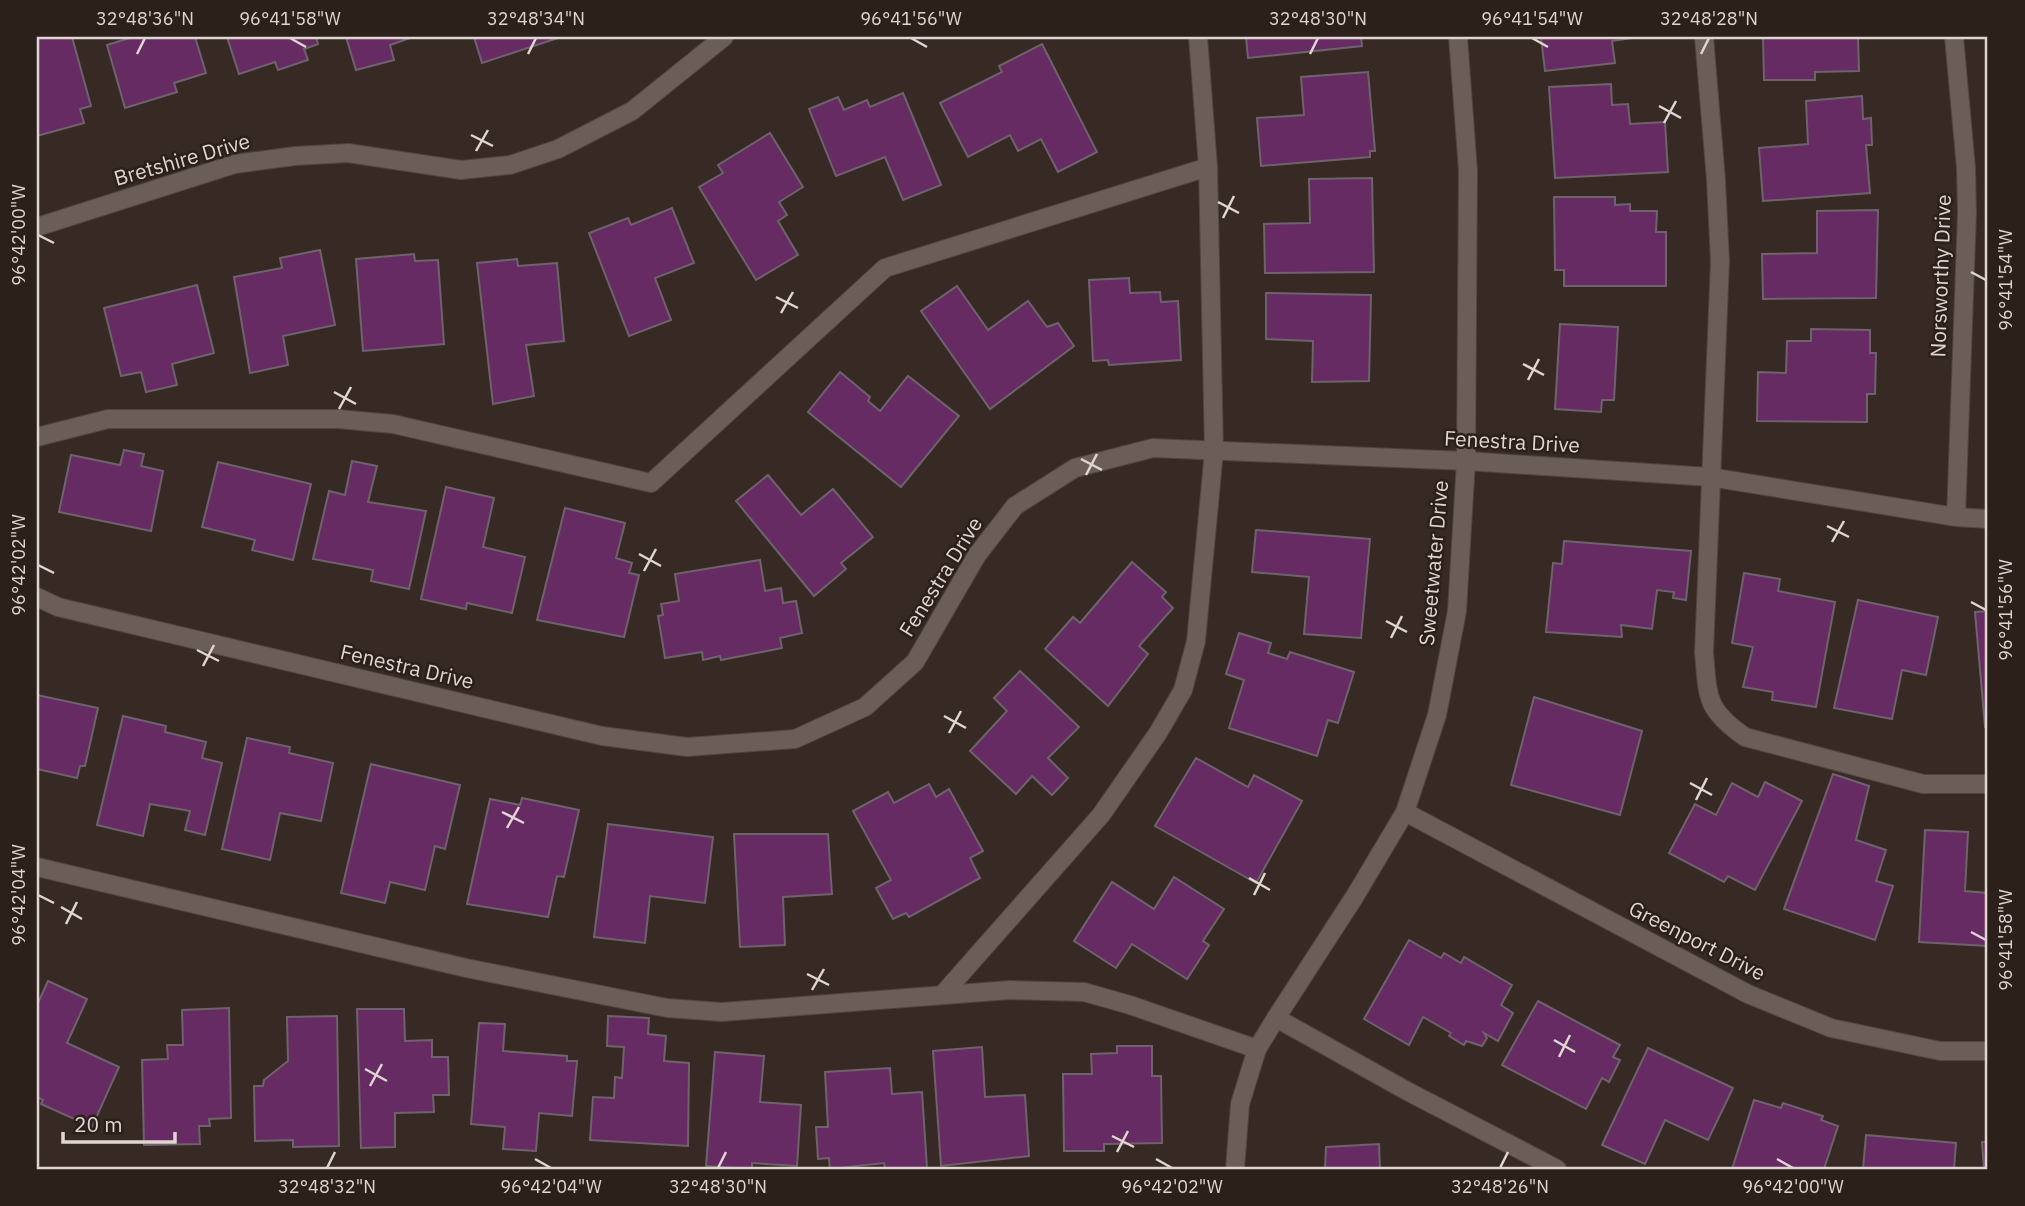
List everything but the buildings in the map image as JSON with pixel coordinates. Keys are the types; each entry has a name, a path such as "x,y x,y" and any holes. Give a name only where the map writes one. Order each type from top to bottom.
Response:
{"street":[{"name":"Bretshire Drive","path":"37,227 235,164 295,156 348,153 461,170 510,165 558,149 632,111 724,37"},
{"path":"943,994 1101,815 1158,733 1183,690 1196,641 1214,451 1208,167 1198,37"},
{"name":"Sweetwater Drive","path":"1236,1169 1240,1104 1257,1049 1405,812 1437,715 1454,624 1466,461 1468,171 1458,37"},
{"path":"1704,37 1720,261 1704,652 1708,698 1724,722 1745,737 1923,784 1988,784"},
{"name":"Norsworthy Drive","path":"1954,37 1966,167 1956,517"},
{"path":"37,437 108,419 338,419 393,424 651,483 885,268 1208,167"},
{"name":"Fenestra Drive","path":"37,597 72,611 602,736 687,747 795,739 865,707 915,662 977,555 1015,506 1075,468 1153,448 1466,461 1710,477 1956,517 1988,519"},
{"name":"Greenport Drive","path":"1405,812 1748,995 1831,1028 1940,1051 1988,1051"},
{"path":"37,867 466,968 667,1007 722,1012 1010,990 1084,992 1257,1049"},
{"path":"1276,1018 1407,1091 1557,1169"}]}
